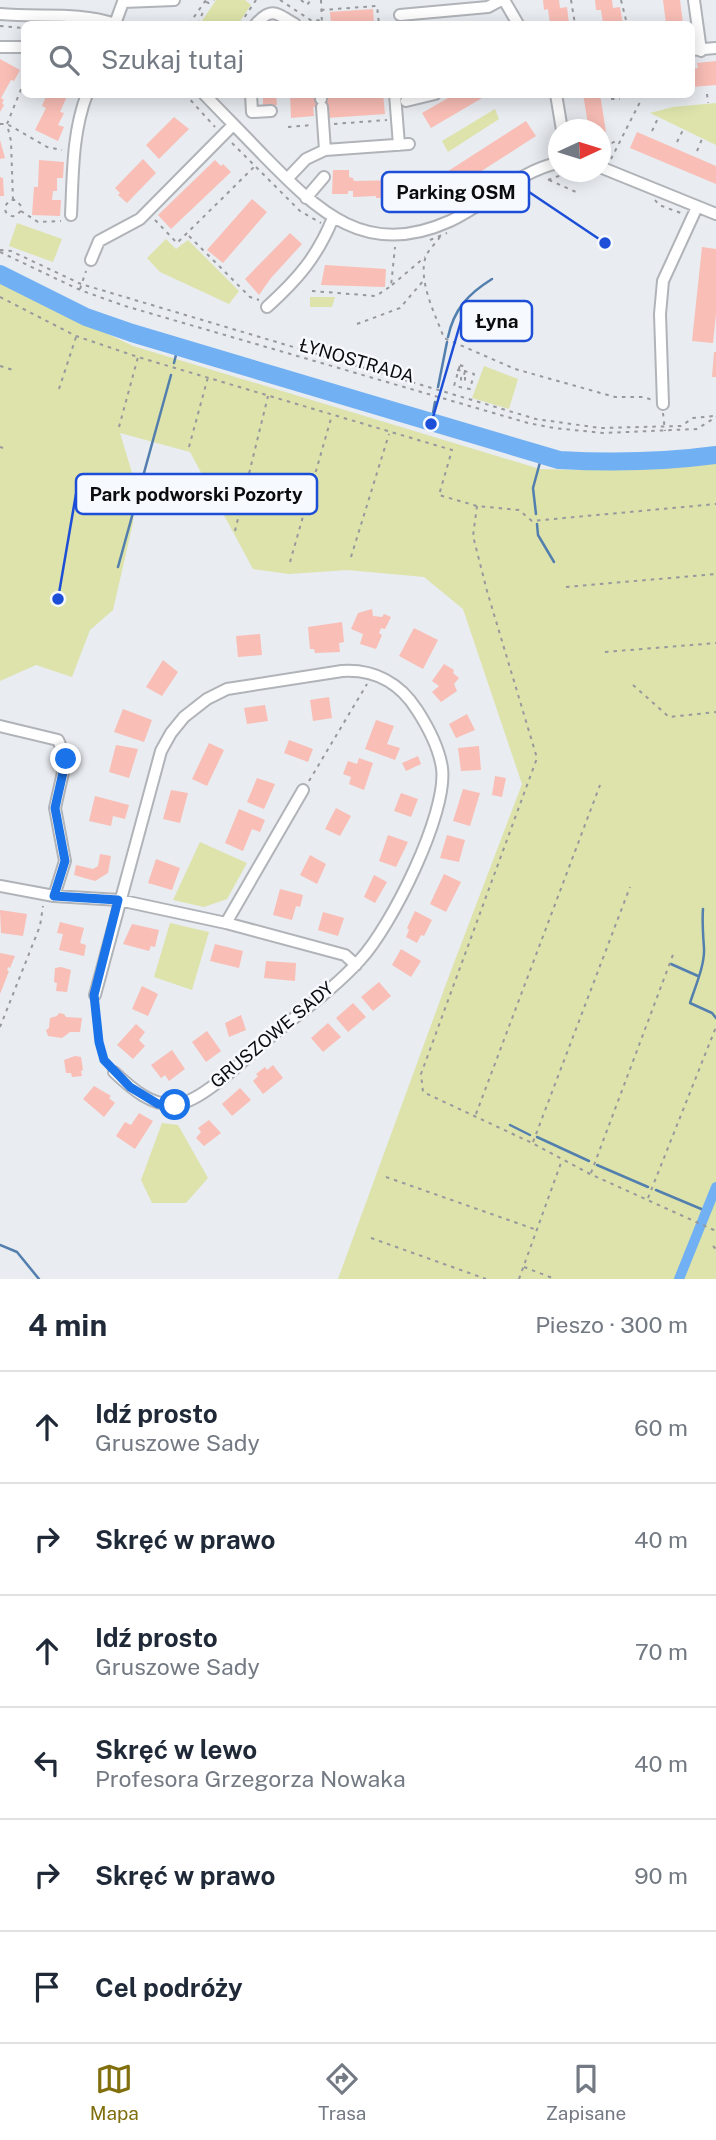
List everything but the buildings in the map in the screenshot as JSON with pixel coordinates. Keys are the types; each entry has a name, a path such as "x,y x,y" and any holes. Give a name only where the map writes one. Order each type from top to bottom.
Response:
{"street":[{"path":"116,21 119,1 174,0"},
{"path":"400,15 488,7 502,0 516,21"},
{"path":"694,0 695,21"},
{"path":"258,21 270,12 290,21"},
{"path":"0,14 80,16 106,21"},
{"path":"695,25 696,50 716,48"},
{"path":"0,47 21,47"},
{"path":"71,215 74,152 79,116 86,98"},
{"path":"208,98 306,198 333,218 355,228 409,233 430,229 451,221 532,173 548,167"},
{"path":"251,98 252,112 271,111"},
{"path":"287,178 306,159 324,149 404,145 396,98"},
{"path":"406,101 418,98"},
{"path":"557,98 560,119"},
{"path":"321,100 324,149"},
{"path":"91,260 99,241 140,219 233,125"},
{"path":"611,176 716,214"},
{"path":"306,198 324,177"},
{"path":"663,404 660,314 663,281 697,207"},
{"path":"265,304 301,276 315,256 333,218"},
{"name":"GRUSZOWE SADY","path":"94,995 161,751 184,717 207,699 227,689 342,671 358,670 373,674 393,683 409,697 436,746 442,768 442,791 411,877 379,938 356,965 220,1080 189,1102 158,1104 130,1087 114,1072"},
{"path":"0,726 58,740 66,759 55,808 65,861 49,895"},
{"path":"226,923 303,790"},
{"path":"0,887 49,895 118,900 226,923 345,955 356,965"}],"path":[{"path":"191,21 206,1 209,4 214,0"},
{"path":"248,0 254,4"},
{"path":"242,21 257,0"},
{"path":"280,0 312,21 322,20 321,0"},
{"path":"301,0 307,5 311,0"},
{"path":"379,21 377,6 380,0"},
{"path":"571,0 574,21"},
{"path":"621,0 626,21"},
{"path":"321,10 377,6"},
{"path":"199,21 203,12 201,8"},
{"path":"0,26 21,28"},
{"path":"13,200 11,141 7,124 21,89"},
{"path":"707,94 708,103"},
{"path":"189,98 219,131"},
{"path":"611,99 620,99"},
{"path":"611,159 640,102"},
{"path":"652,131 658,118"},
{"path":"328,124 392,119"},
{"path":"0,124 7,124 47,147 74,152"},
{"path":"288,127 321,125"},
{"path":"677,142 683,130"},
{"path":"697,151 702,139"},
{"path":"611,144 618,140"},
{"path":"147,212 177,243 255,165"},
{"path":"553,182 576,192"},
{"path":"653,198 659,205 673,210"},
{"path":"13,200 20,203 21,211 38,222 62,221 71,215"},
{"path":"13,200 6,204 5,212 15,216 21,211"},
{"path":"188,234 250,297 265,304"},
{"path":"312,291 376,296 426,256 440,237"},
{"path":"391,286 395,245"},
{"path":"0,251 11,251 82,284 536,419 600,428 681,426 693,418 716,416"},
{"name":"ŁYNOSTRADA","path":"0,251 79,290 198,329 528,423 603,433 665,431 697,429 716,416"},
{"path":"426,256 427,295 444,338 515,369 615,397 644,397 663,404 665,431"},
{"path":"79,290 91,260"},
{"path":"357,324 400,308 425,278"},
{"path":"0,297 76,336 138,357 452,450 439,495 477,506 519,510 532,521 716,504"},
{"path":"59,389 76,336"},
{"path":"120,427 138,357"},
{"path":"0,366 13,370"},
{"path":"461,388 465,372 464,366 459,366 454,386 461,388 471,388 474,374 465,372"},
{"path":"189,447 208,377"},
{"path":"456,377 462,379"},
{"path":"234,531 268,395"},
{"path":"290,562 332,415"},
{"path":"351,557 389,432"},
{"path":"477,506 473,536 537,758 421,1074 423,1092 647,1200 714,1229 716,1224"},
{"path":"566,587 716,574"},
{"path":"605,652 716,643"},
{"path":"303,790 373,674"},
{"path":"633,685 669,717 716,712"},
{"path":"475,1115 600,785"},
{"path":"532,1143 630,887"},
{"path":"0,1027 40,926 49,895"},
{"path":"590,1174 674,952"},
{"path":"94,995 99,1042 104,1060 114,1072"},
{"path":"647,1200 716,1027"},
{"path":"519,1279 562,1159"},
{"path":"386,1177 537,1230"},
{"path":"371,1238 486,1279"},
{"path":"524,1267 555,1279"}],"green space":[{"path":"216,0 245,0 251,5 240,21 202,21"},
{"path":"716,103 716,145 650,113 673,107"},
{"path":"495,109 499,119 448,152 442,141"},
{"path":"17,223 62,239 53,262 9,246"},
{"path":"166,239 176,249 188,240 239,291 229,304 160,272 147,258"},
{"path":"0,282 133,346 540,469 579,470 716,459 716,1279 338,1279 522,784 463,609 424,577 347,570 289,574 253,569 190,452 120,433 136,486 133,523 113,610 90,630 72,677 36,665 0,681"},
{"path":"310,297 335,297 332,307 310,307"},
{"path":"484,366 518,379 509,409 472,398"},
{"path":"200,842 247,863 227,899 204,907 173,900"},
{"path":"170,923 209,932 192,990 154,977"},
{"path":"162,1123 178,1125 208,1178 186,1203 152,1203 141,1180"}],"waterway":[{"path":"0,274 86,317 132,333 559,460 638,461 716,455"},
{"path":"448,337 454,318 463,303 492,279"},
{"path":"438,387 447,342"},
{"path":"174,363 178,347"},
{"path":"118,567 171,375"},
{"path":"431,424 435,402"},
{"path":"536,514 533,488 542,455"},
{"path":"537,524 538,535 554,562"},
{"path":"703,909 703,962 690,1003 712,1013 716,1018"},
{"path":"671,964 698,976"},
{"path":"510,1125 530,1135"},
{"path":"537,1137 589,1161"},
{"path":"597,1165 648,1187"},
{"path":"679,1279 716,1187"},
{"path":"656,1190 706,1211"},
{"path":"0,1245 17,1252 39,1279"}],"place":[{"name":"Parking OSM","path":"605,243"},
{"name":"Łyna","path":"431,424"},
{"name":"Park podworski Pozorty","path":"58,599"}],"route":[{"path":"66,759 55,808 65,861 54,896 118,900 94,995 99,1042 104,1060 130,1087 158,1104 175,1105"}]}
